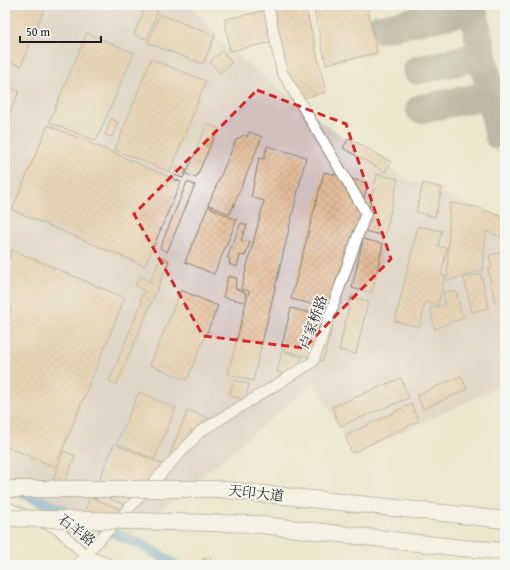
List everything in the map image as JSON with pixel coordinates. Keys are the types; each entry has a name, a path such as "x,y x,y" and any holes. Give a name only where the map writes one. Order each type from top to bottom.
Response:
{"main road":[{"name":"天印大道","path":"5,489 217,489 505,520"},
{"path":"5,518 254,524 505,552"}],"street":[{"name":"卢家桥路","path":"76,565 201,431 313,362 366,213 282,72 268,5"},
{"name":"石羊路","path":"5,506 58,529 85,555 112,565"}],"lane":[{"path":"501,149 505,163"}],"highlighted area":[{"path":"257,90 346,124 391,259 304,348 203,336 134,214"}],"shaded area":[{"path":"5,5 191,5 223,44 324,124 408,180 505,220 505,384 353,455 315,382 133,534 5,480"}],"building":[{"path":"5,5 46,5 21,66 5,60"},
{"path":"107,5 126,5 125,8 120,6 118,10"},
{"path":"146,5 160,5 147,39 134,35"},
{"path":"293,5 305,5 326,92 292,101 278,41 230,51 225,19"},
{"path":"313,5 367,5 377,53 326,64"},
{"path":"160,14 215,36 203,64 148,43"},
{"path":"87,33 134,53 96,141 49,122"},
{"path":"222,51 232,62 220,73 210,62"},
{"path":"151,59 206,81 170,172 115,150"},
{"path":"5,85 19,91 5,125"},
{"path":"111,119 118,122 112,137 105,135"},
{"path":"207,124 218,128 196,178 186,174"},
{"path":"48,125 181,182 145,266 12,210"},
{"path":"249,132 262,137 230,214 208,205 236,140 244,135 247,137"},
{"path":"349,138 391,162 385,172 343,148"},
{"path":"267,146 306,157 253,381 228,374 249,291 241,289 264,201 251,197 259,158 264,159"},
{"path":"177,166 186,170 183,178 174,175"},
{"path":"324,172 368,183 336,310 291,299"},
{"path":"377,174 398,179 385,236 364,231"},
{"path":"187,182 195,185 167,252 160,248"},
{"path":"423,183 442,188 435,217 416,212"},
{"path":"450,203 477,207 505,218 505,239 486,231 483,270 447,281"},
{"path":"208,207 237,220 214,274 185,262"},
{"path":"241,223 247,225 241,240 250,242 245,256 240,255 237,267 229,264 230,259 227,258"},
{"path":"418,226 442,231 438,246 447,248 441,275 445,276 438,305 425,302 420,327 395,321"},
{"path":"363,239 383,244 372,293 352,288"},
{"path":"12,250 125,298 55,467 5,446 5,324 11,309 5,306 5,269"},
{"path":"505,252 505,301 495,303 488,269 492,268 489,255"},
{"path":"161,257 169,261 117,384 109,381 142,301 140,300 145,291 135,285 140,276 150,282"},
{"path":"481,274 489,308 472,312 464,278"},
{"path":"228,276 237,278 235,288 246,293 244,302 223,297"},
{"path":"181,290 218,306 187,380 150,365"},
{"path":"456,291 462,318 435,329 430,308 445,305 443,292"},
{"path":"351,297 368,301 356,354 339,350"},
{"path":"291,308 334,319 323,361 281,349"},
{"path":"282,351 302,357 297,373 290,376 277,372"},
{"path":"461,376 467,389 423,409 417,395"},
{"path":"401,378 409,398 340,426 332,407"},
{"path":"234,380 249,384 245,400 229,395"},
{"path":"139,392 176,408 154,459 117,443"},
{"path":"411,404 419,421 352,453 345,436"},
{"path":"188,410 210,419 204,435 191,430 179,460 169,456"},
{"path":"114,444 170,467 165,479 155,474 133,508 94,492"},
{"path":"64,451 75,456 64,483 53,479"},
{"path":"90,497 122,510 115,528 83,515"},
{"path":"210,557 212,565 205,565 204,559"}],"waterway":[{"path":"18,491 78,517"},
{"path":"101,527 141,544 175,565"}],"taxiway":[{"path":"472,5 499,136"},
{"path":"378,29 473,10"},
{"path":"417,70 482,56"},
{"path":"420,109 490,95"}]}
